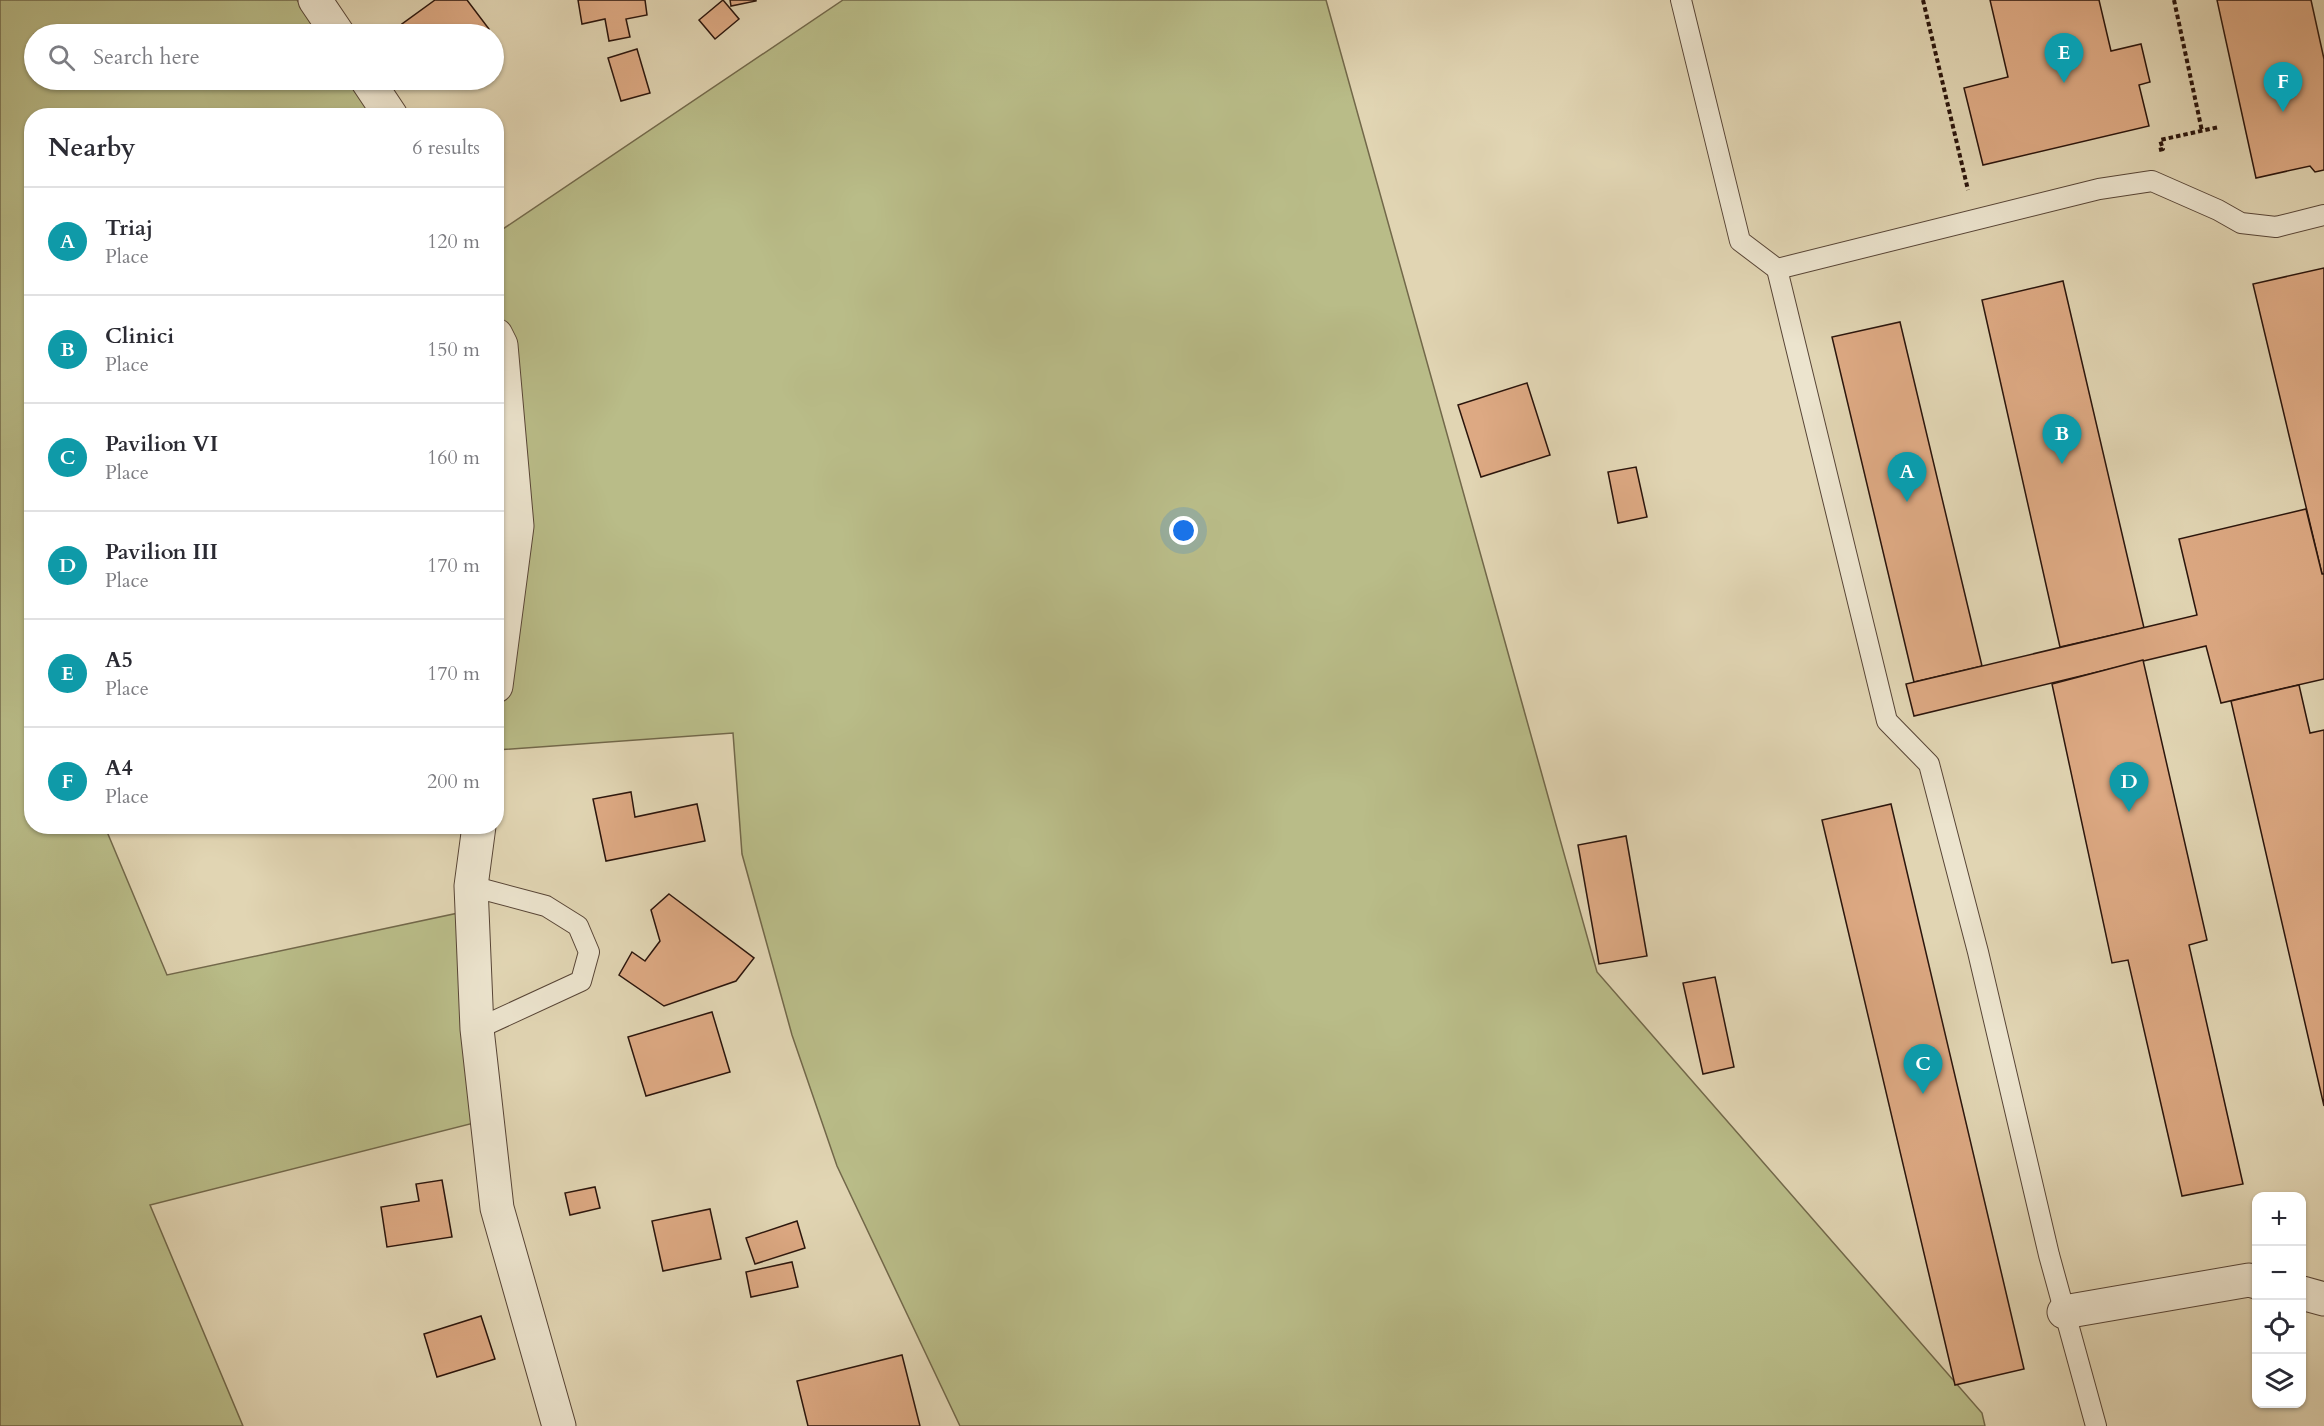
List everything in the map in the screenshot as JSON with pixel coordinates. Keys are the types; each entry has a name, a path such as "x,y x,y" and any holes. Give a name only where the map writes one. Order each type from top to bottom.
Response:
{"street":[{"path":"315,0 331,24"},
{"path":"373,90 385,108"},
{"path":"504,379 517,526 504,625"},
{"path":"478,834 471,886 477,1029 497,1208 560,1426"},
{"path":"2064,1312 2252,1281"},
{"path":"2306,1294 2324,1299"}],"lane":[{"path":"1681,0 1740,241 1777,269 1887,721 1929,764 1978,952 2049,1255 2096,1426"},
{"path":"1777,269 2099,189 2152,181 2218,210 2241,223 2276,227 2324,215"},
{"path":"471,886 546,906 578,926 589,952 581,981 477,1029"}],"path":[{"path":"1923,0 1969,195"},
{"path":"2174,0 2202,131"},
{"path":"2151,152 2163,149 2160,140 2219,127"}],"green space":[{"path":"0,0 297,0 315,24 24,24 24,90 361,90 375,108 24,108 24,834 108,834 167,975 463,912 478,1122 150,1205 243,1426 0,1426"},
{"path":"843,0 1326,0 1597,972 1982,1413 1985,1426 960,1426 837,1166 792,1035 742,854 733,733 504,749 504,696 526,525 511,344 504,326 504,228"}],"building":[{"path":"435,0 467,0 485,24 402,24"},
{"path":"578,0 645,0 647,15 626,19 630,37 609,41 605,19 582,24"},
{"path":"723,0 739,19 715,39 699,20"},
{"path":"730,0 756,0 756,1 731,6"},
{"path":"1990,0 2099,0 2111,51 2141,44 2150,82 2139,85 2149,126 1983,165 1964,88 2008,77"},
{"path":"2217,0 2311,0 2324,59 2324,170 2315,172 2310,166 2256,178"},
{"path":"637,49 650,93 621,101 608,58"},
{"path":"2324,268 2324,574 2322,574 2253,284"},
{"path":"2063,281 2144,628 2060,647 1982,300"},
{"path":"1900,322 1982,666 1914,682 1832,337"},
{"path":"1527,383 1550,455 1481,477 1458,405"},
{"path":"1636,467 1647,517 1618,523 1608,472"},
{"path":"2306,509 2322,574 2324,574 2324,679 2221,703 2206,646 1914,716 1906,684 2197,615 2179,539"},
{"path":"2143,660 2207,940 2189,945 2243,1184 2182,1196 2128,960 2112,963 2052,684"},
{"path":"2299,685 2310,733 2324,730 2324,1106 2231,701"},
{"path":"631,792 635,817 697,804 705,841 606,861 593,799"},
{"path":"1891,804 2024,1369 1955,1385 1822,820"},
{"path":"1626,836 1647,956 1599,964 1578,845"},
{"path":"669,894 754,958 736,981 664,1006 619,975 632,952 645,961 660,941 651,910"},
{"path":"1715,977 1734,1067 1703,1074 1683,983"},
{"path":"712,1012 730,1072 646,1096 628,1037"},
{"path":"442,1180 452,1237 387,1247 381,1207 419,1201 416,1184"},
{"path":"595,1187 600,1208 570,1215 565,1193"},
{"path":"710,1209 721,1259 663,1271 652,1221"},
{"path":"797,1221 805,1248 755,1264 746,1238"},
{"path":"792,1262 798,1287 751,1297 746,1272"},
{"path":"481,1316 495,1359 437,1377 424,1334"},
{"path":"902,1355 920,1426 808,1426 797,1381"}],"place":[{"name":"A5","path":"2064,83"},
{"name":"A4","path":"2283,112"},
{"name":"Clinici","path":"2062,464"},
{"name":"Triaj","path":"1907,502"},
{"name":"Pavilion III","path":"2129,812"},
{"name":"Pavilion VI","path":"1923,1094"}]}
